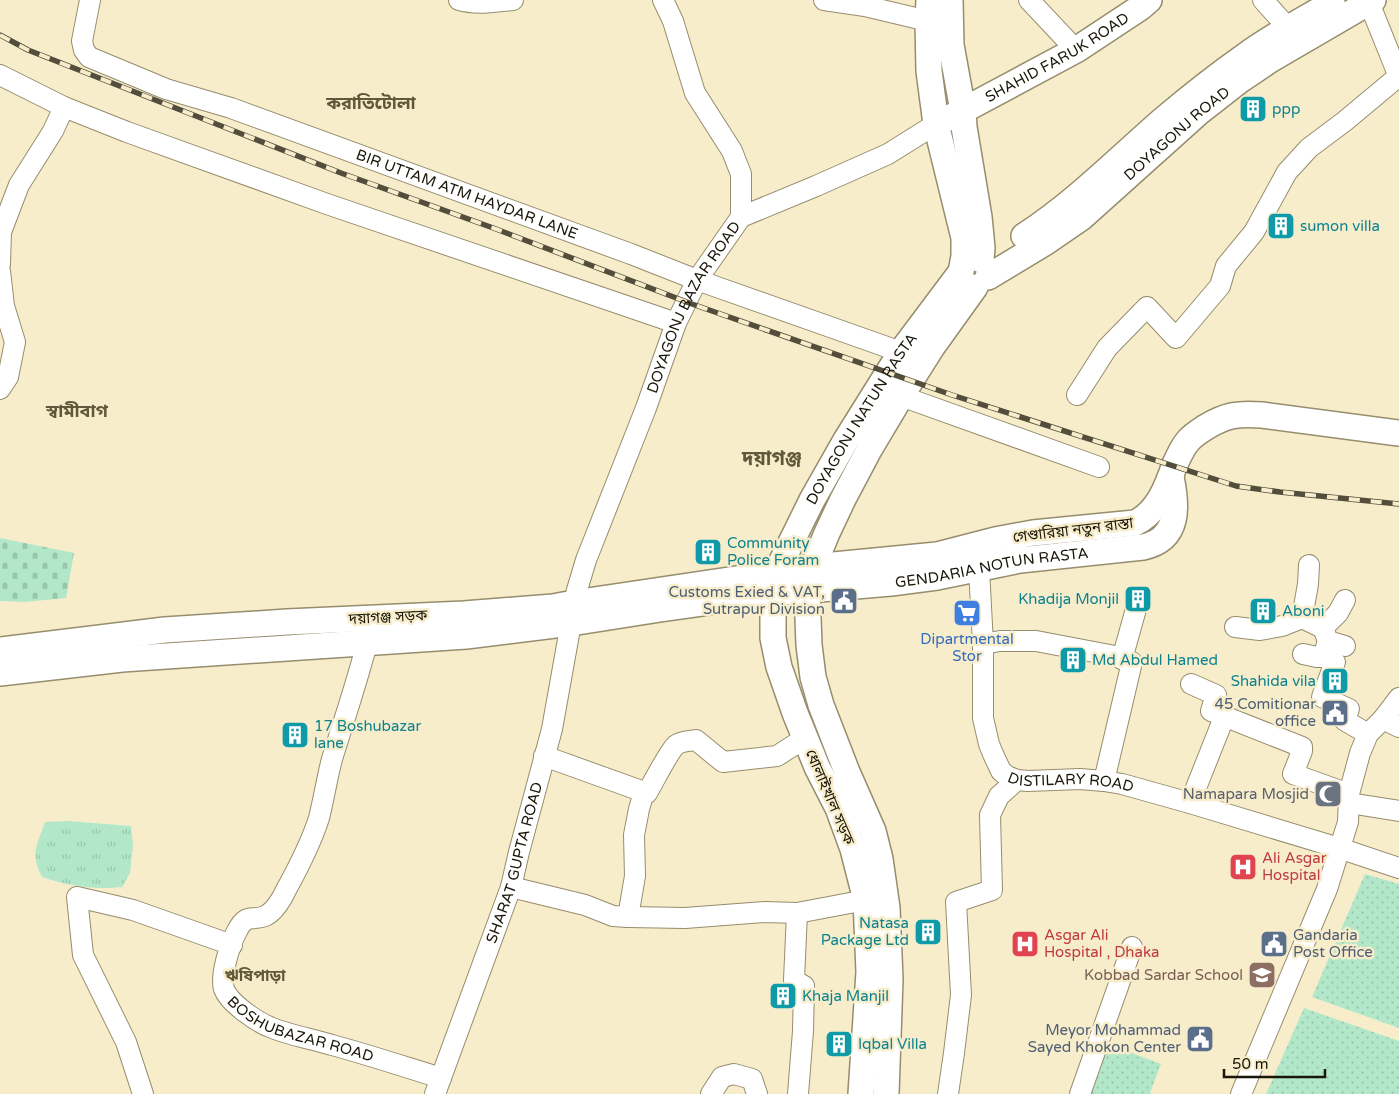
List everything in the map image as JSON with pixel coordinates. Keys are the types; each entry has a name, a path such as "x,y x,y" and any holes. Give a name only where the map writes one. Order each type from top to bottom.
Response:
{"main road":[{"name":"SHAHID FARUK ROAD","path":"936,124 1076,50 1141,2"},
{"path":"975,271 1008,246 1044,223 1101,176 1166,118 1245,56 1288,28 1357,2"},
{"name":"DOYAGONJ ROAD","path":"975,271 1046,242 1081,218 1198,113 1239,81 1357,2"},
{"path":"939,11 951,45 979,217 980,234 975,271"},
{"path":"939,11 929,71 936,124 964,238 964,256 975,271"},
{"path":"980,234 987,242 1008,246"},
{"name":"DOYAGONJ NATUN RASTA","path":"774,583 812,500 846,440 901,352 925,321 975,271"},
{"name":"DOYAGONJ NATUN RASTA","path":"807,591 813,567 843,499 870,448 932,347 975,271"},
{"name":"গেণ্ডারিয়া নতুন রাস্তা","path":"774,583 813,567 921,568 937,555 995,540 1033,533 1135,523 1145,519 1152,512 1171,476 1181,451 1191,437 1210,425 1234,414 1262,415 1399,433"},
{"name":"GENDARIA NOTUN RASTA","path":"774,583 807,591 921,568 979,569 1020,560 1143,546 1156,542 1170,529 1175,513 1175,494 1171,476"},
{"name":"দয়াগঞ্জ সড়ক","path":"0,673 122,659 466,636 572,613 660,609 774,583"},
{"name":"ধোলাইখাল সড়ক","path":"774,583 773,638 779,666 805,738 841,816 853,849 866,900 869,972 861,1094"},
{"name":"ধোলাইখাল সড়ক","path":"807,591 809,645 813,677 847,772 874,831 880,859 887,908 890,979 886,1094"},
{"name":"দয়াগঞ্জ সড়ক","path":"0,650 165,630 287,622 553,608 572,613"}],"street":[{"name":"BIR UTTAM ATM HAYDAR LANE","path":"90,0 82,41 84,50 89,57 166,89 231,108 631,254 697,280 901,352"},
{"path":"459,0 486,2 513,0"},
{"path":"664,0 696,92 732,150 741,174 742,217"},
{"path":"824,0 865,6 939,11"},
{"path":"1029,0 1076,50"},
{"path":"1264,0 1288,28"},
{"path":"1077,396 1107,348 1147,306 1176,338 1220,286 1226,266 1254,232 1287,172 1310,148 1399,76 1357,2"},
{"path":"0,75 64,107 127,132 326,204 676,323"},
{"path":"0,264 0,232 19,185 52,131 64,107"},
{"name":"DOYAGONJ BAZAR ROAD","path":"572,613 586,560 632,444 676,323 697,280 742,217 888,154 936,124"},
{"path":"0,271 4,306 16,342 8,377 0,389"},
{"path":"901,396 1099,467"},
{"path":"1302,618 1309,566"},
{"name":"DISTILARY ROAD","path":"979,569 983,644 983,718 989,744 1001,771 1007,776 1017,780 1028,781 1080,779 1122,784 1339,848 1399,868"},
{"path":"1304,654 1317,657 1330,643 1338,613 1345,600"},
{"path":"1122,659 1136,609"},
{"name":"SHARAT GUPTA ROAD","path":"438,1086 511,887 552,728 572,613"},
{"path":"1236,627 1260,630 1282,626 1302,618"},
{"path":"1302,618 1330,643 1335,662 1322,696 1349,709 1344,720 1368,734"},
{"path":"983,644 1000,641 1036,640 1115,656 1132,662 1104,781"},
{"name":"BOSHUBAZAR ROAD","path":"367,643 331,764 318,818 309,842 279,902 268,915 250,918 238,930 225,964 224,988 228,996 242,1010 270,1027 332,1044 438,1086"},
{"path":"1191,684 1216,696 1211,711 1302,747 1293,774 1349,798 1399,811"},
{"path":"1241,1094 1327,889 1348,822 1349,798 1360,752 1368,734 1391,723 1399,698"},
{"path":"1190,803 1221,725"},
{"path":"544,756 647,793 676,745 696,740 723,762 777,756 805,738"},
{"path":"948,1094 961,995 956,902 992,890 990,815 999,796 1017,780"},
{"path":"628,917 635,876 634,835 644,792"},
{"path":"511,887 585,905 613,916 628,917 685,918 765,912 797,913 866,900"},
{"path":"143,1094 126,1042 84,955 77,897 133,910 232,945"},
{"path":"797,913 794,980 804,986 798,1094"},
{"path":"1080,1094 1132,947"},
{"path":"711,1094 722,1077 734,1074 752,1079 757,1094"}],"green space":[{"path":"0,538 74,553 66,598 24,602 0,601"},
{"path":"67,821 131,826 133,844 130,873 122,887 101,888 81,886 42,877 36,862 36,850 45,822"},
{"path":"1365,874 1399,884 1399,1028 1312,997"},
{"path":"1304,1008 1399,1041 1399,1094 1266,1094"},
{"path":"1105,1043 1161,1064 1150,1093 1152,1094 1087,1094"}],"railway":[{"path":"0,35 28,50 341,173 496,229 692,304 952,395 1236,486 1399,504"}],"place":[{"name":"ppp","path":"1253,109"},
{"name":"sumon villa","path":"1281,226"},
{"name":"Community Police Foram","path":"708,552"},
{"name":"Khadija Monjil","path":"1138,599"},
{"name":"Customs Exied & VAT, Sutrapur Division","path":"844,601"},
{"name":"Aboni","path":"1263,611"},
{"name":"Dipartmental Stor","path":"967,613"},
{"name":"Md Abdul Hamed","path":"1073,660"},
{"name":"Shahida vila","path":"1335,681"},
{"name":"45 Comitionar office","path":"1335,713"},
{"name":"17 Boshubazar lane","path":"295,735"},
{"name":"Namapara Mosjid","path":"1328,794"},
{"name":"Ali Asgar Hospital","path":"1243,867"},
{"name":"Natasa Package Ltd","path":"928,932"},
{"name":"Asgar Ali Hospital , Dhaka","path":"1025,944"},
{"name":"Gandaria Post Office","path":"1274,944"},
{"name":"Kobbad Sardar School","path":"1262,975"},
{"name":"Khaja Manjil","path":"783,996"},
{"name":"Meyor Mohammad Sayed Khokon Center","path":"1200,1039"},
{"name":"Iqbal Villa","path":"839,1044"}],"district":[{"name":"করাতিটোলা","path":"371,103"},
{"name":"স্বামীবাগ","path":"77,411"},
{"name":"দয়াগঞ্জ","path":"772,458"},
{"name":"ঋষিপাড়া","path":"255,975"}]}
